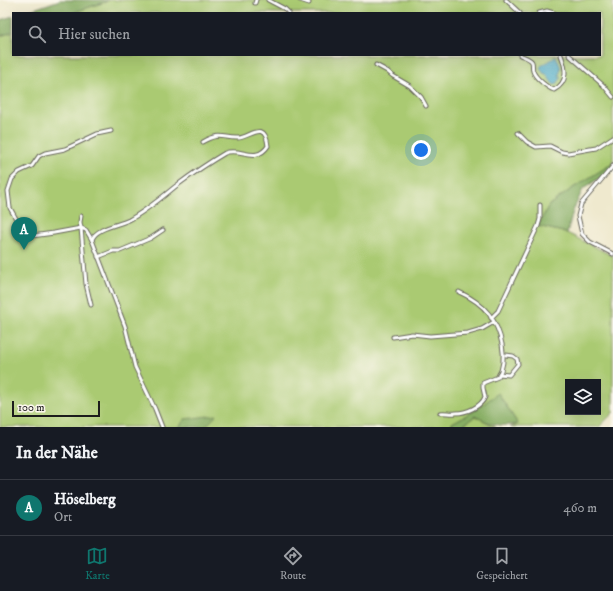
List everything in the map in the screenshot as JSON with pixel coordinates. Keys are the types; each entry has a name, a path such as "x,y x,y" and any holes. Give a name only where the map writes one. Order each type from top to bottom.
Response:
{"lane":[{"path":"268,0 288,12"},
{"path":"300,0 309,3"},
{"path":"506,0 519,12"},
{"path":"522,56 531,60 534,75 549,89 554,90 560,87 566,72 561,56"},
{"path":"570,56 604,86 613,97"},
{"path":"376,65 410,86 421,97 426,106"},
{"path":"111,131 97,134 65,149 45,153 39,156 32,166 19,172 12,179 8,191 10,208 19,224 21,239 25,237 81,228 86,230 92,240 125,326 135,367 162,427"},
{"path":"92,240 94,235 99,231 124,222 142,212 182,182 225,153 232,151 257,155 264,152 268,146 268,142 263,134 256,131 238,138 224,135 211,138 203,142"},
{"path":"518,133 527,142 536,147 550,146 562,152 568,153 596,148 613,137"},
{"path":"613,166 581,204 578,216 582,234 590,242 613,254"},
{"path":"491,318 498,311 533,237 540,219 540,205"},
{"path":"81,216 80,222 86,284 91,305"},
{"path":"98,257 113,251 120,251 151,238 163,230"},
{"path":"440,413 457,413 475,407 482,402 485,397 483,384 495,378 499,374 502,364 502,348 494,322 479,304 459,292"},
{"path":"393,337 412,334 430,336 468,333 482,329 494,322"},
{"path":"499,374 509,375 518,364 517,359 513,356 506,355"}],"green space":[{"path":"60,0 109,0 75,12 25,12"},
{"path":"109,0 613,0 613,163 549,205 538,226 567,233 613,256 613,413 599,427 510,427 518,424 498,394 474,411 452,423 452,427 0,427 0,36 12,32 12,56 601,56 601,12 74,12"},
{"path":"12,16 12,32 0,36 0,20"},
{"path":"613,163 613,169 583,189 573,211 567,233 538,226 549,205"},
{"path":"498,393 518,424 495,424 475,416 461,427 452,427 452,423 474,411"},
{"path":"217,415 205,427 179,427 185,419"},
{"path":"475,416 496,427 461,427"}],"water":[{"path":"556,56 561,68 559,75 561,78 557,84 554,85 546,74 543,73 540,67"}],"place":[{"name":"Höselberg","path":"24,250"}]}
